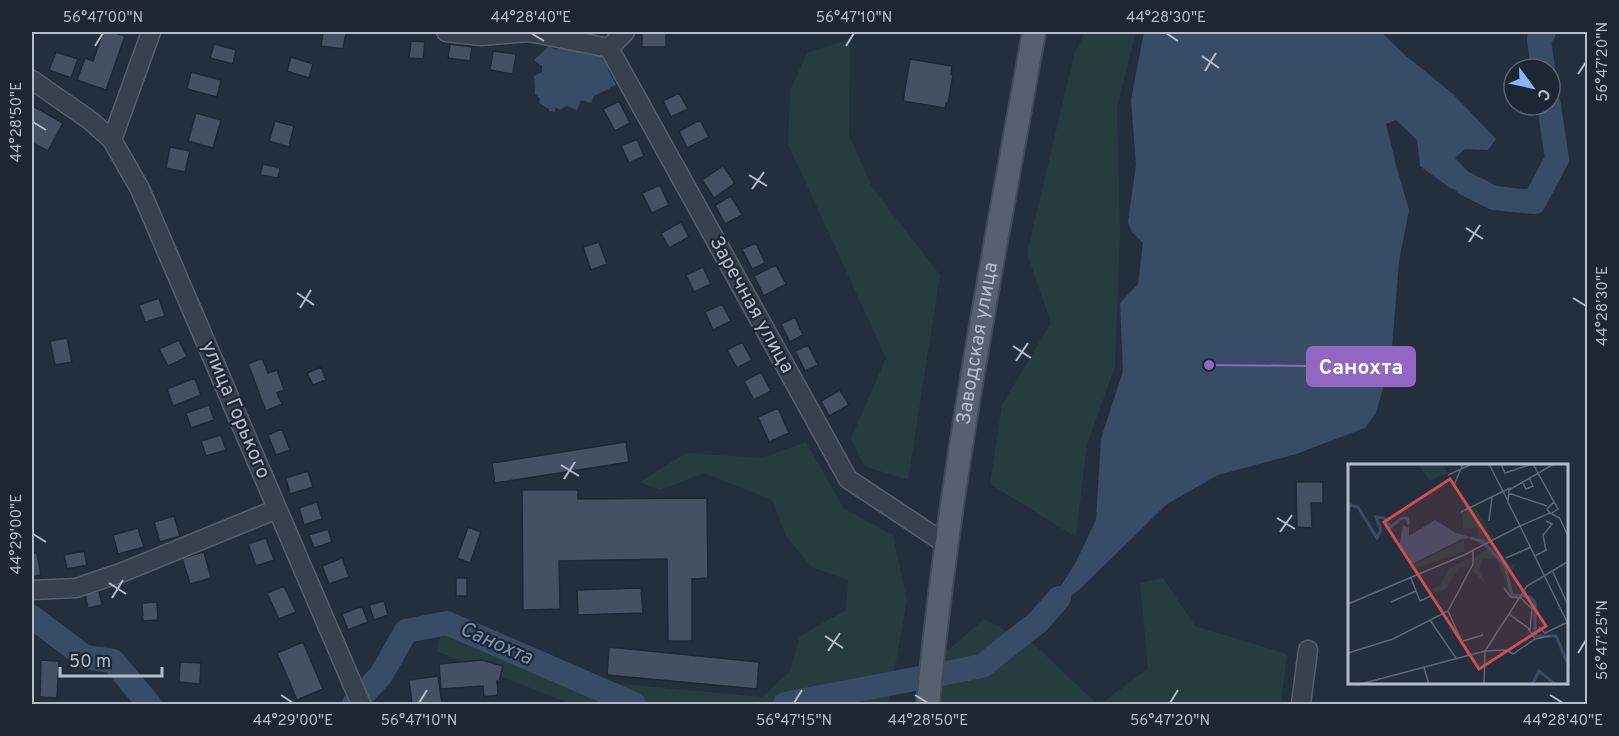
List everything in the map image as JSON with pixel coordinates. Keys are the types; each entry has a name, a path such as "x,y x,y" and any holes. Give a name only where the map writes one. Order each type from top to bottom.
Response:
{"main road":[{"name":"Заводская улица","path":"928,705 946,544 959,454 1034,32"}],"street":[{"path":"112,140 151,32"},
{"path":"446,32 482,36 529,32 609,48 625,32"},
{"name":"Заречная улица","path":"609,48 848,479 946,544"},
{"name":"улица Горького","path":"32,80 91,121 112,140 140,189 361,705"},
{"path":"32,590 76,588 123,572 277,509"},
{"path":"1301,705 1308,650"}],"green space":[{"path":"1085,32 1136,32 1117,108 1120,233 1115,367 1087,444 1076,537 990,484 1002,405 1051,323 1027,253 1074,55"},
{"path":"850,39 849,135 872,187 940,275 908,480 864,466 851,438 886,358 788,144 790,90 807,53"},
{"path":"806,442 844,509 893,535 907,601 888,704 571,704 436,651 448,615 599,682 762,697 790,671 800,636 846,610 848,580 812,567 786,536 772,500 704,473 660,490 640,482 686,453 762,458"},
{"path":"1163,578 1195,626 1287,654 1281,704 1100,704 1148,669 1140,583"},
{"path":"984,619 1035,645 1097,704 939,704 946,652"}],"water":[{"path":"1144,32 1381,32 1406,56 1453,94 1496,139 1488,150 1465,149 1455,158 1494,198 1450,188 1420,166 1417,140 1396,120 1386,124 1409,210 1399,261 1391,360 1376,413 1365,428 1296,454 1218,475 1167,504 1080,589 1038,622 1076,562 1096,520 1101,439 1123,371 1120,303 1138,284 1143,243 1132,232 1128,222 1136,165 1131,100"},
{"path":"563,45 580,49 586,53 602,51 611,65 608,70 616,85 594,96 591,103 581,100 577,110 567,106 560,110 555,107 555,112 549,111 539,103 540,98 535,94 534,76 542,72 542,66 534,60 549,46 556,50"}],"building":[{"path":"103,32 125,36 106,90 77,80 85,58 93,61"},
{"path":"323,32 346,32 343,49 321,46"},
{"path":"642,32 666,32 666,47 642,47"},
{"path":"411,41 425,42 423,59 409,58"},
{"path":"214,44 236,50 233,64 210,58"},
{"path":"450,44 472,47 470,61 448,58"},
{"path":"493,51 516,54 513,74 490,70"},
{"path":"56,52 78,59 71,78 49,70"},
{"path":"291,57 313,64 309,78 287,71"},
{"path":"910,59 952,66 951,74 953,75 945,108 903,101"},
{"path":"191,72 221,80 217,97 187,89"},
{"path":"679,93 688,109 671,117 663,101"},
{"path":"619,101 630,123 615,131 603,109"},
{"path":"33,106 63,123 48,151 32,143"},
{"path":"196,113 221,120 213,148 188,141"},
{"path":"700,120 709,137 687,148 679,131"},
{"path":"275,121 294,126 289,147 269,141"},
{"path":"637,139 644,156 629,163 621,146"},
{"path":"170,147 190,151 185,172 166,168"},
{"path":"263,164 280,168 278,178 260,175"},
{"path":"723,166 735,183 714,198 702,180"},
{"path":"660,185 669,205 652,213 642,193"},
{"path":"731,196 742,215 725,224 715,205"},
{"path":"681,222 689,237 669,248 661,233"},
{"path":"599,242 607,264 591,270 583,247"},
{"path":"756,243 765,263 752,269 742,249"},
{"path":"776,265 786,284 764,296 754,276"},
{"path":"703,267 711,284 694,292 686,275"},
{"path":"159,298 165,316 145,322 139,305"},
{"path":"722,304 731,321 713,330 705,312"},
{"path":"795,317 803,335 790,342 781,324"},
{"path":"67,338 72,362 55,365 50,341"},
{"path":"179,340 187,357 168,366 159,349"},
{"path":"742,342 752,360 737,368 727,350"},
{"path":"808,345 818,365 805,371 795,351"},
{"path":"262,358 268,373 277,370 284,390 277,393 282,404 266,411 248,364"},
{"path":"321,367 326,380 313,385 307,373"},
{"path":"761,372 771,391 754,400 744,381"},
{"path":"195,378 201,395 173,406 167,389"},
{"path":"840,390 849,405 829,416 821,401"},
{"path":"209,405 214,420 191,428 186,413"},
{"path":"778,408 789,433 769,442 758,417"},
{"path":"282,429 290,450 276,455 268,435"},
{"path":"221,435 226,450 206,456 201,441"},
{"path":"626,442 629,462 495,483 492,463"},
{"path":"308,471 313,487 290,494 286,478"},
{"path":"1296,482 1323,482 1323,503 1311,503 1312,528 1297,527"},
{"path":"522,490 578,490 578,499 707,498 708,578 692,579 692,641 668,641 667,559 559,561 560,609 523,610"},
{"path":"317,502 322,519 304,525 299,508"},
{"path":"174,516 180,536 160,542 154,522"},
{"path":"468,527 481,532 470,563 457,558"},
{"path":"138,528 144,547 118,554 113,535"},
{"path":"328,529 332,542 314,548 309,535"},
{"path":"266,538 274,560 256,566 248,544"},
{"path":"84,551 87,565 67,569 64,555"},
{"path":"204,552 211,578 190,584 182,558"},
{"path":"32,553 37,553 41,575 32,577"},
{"path":"342,558 349,577 329,584 322,566"},
{"path":"456,578 467,578 467,596 456,596"},
{"path":"284,586 296,612 279,619 267,593"},
{"path":"641,588 643,613 578,615 577,590"},
{"path":"99,591 102,605 88,608 85,594"},
{"path":"384,601 388,615 374,620 369,605"},
{"path":"157,602 158,620 143,621 142,603"},
{"path":"362,606 368,622 348,630 342,614"},
{"path":"303,642 323,689 297,700 277,653"},
{"path":"609,647 759,662 757,689 607,675"},
{"path":"41,660 59,661 57,698 40,697"},
{"path":"482,660 503,666 499,682 497,681 498,695 484,697 483,686 441,689 439,664"},
{"path":"180,662 201,663 200,684 179,682"},
{"path":"438,676 442,704 412,704 409,680"}],"waterway":[{"name":"Санохта","path":"1541,57 1539,39 1544,32"},
{"name":"Санохта","path":"1466,184 1494,198 1534,202 1557,159 1551,117"},
{"name":"Санохта","path":"785,704 982,666 1038,622 1059,598"},
{"name":"Санохта","path":"32,617 85,657 113,661 149,704"},
{"name":"Санохта","path":"354,704 381,675 406,631 447,623 634,704"}],"place":[{"name":"Санохта","path":"1209,365"}]}
